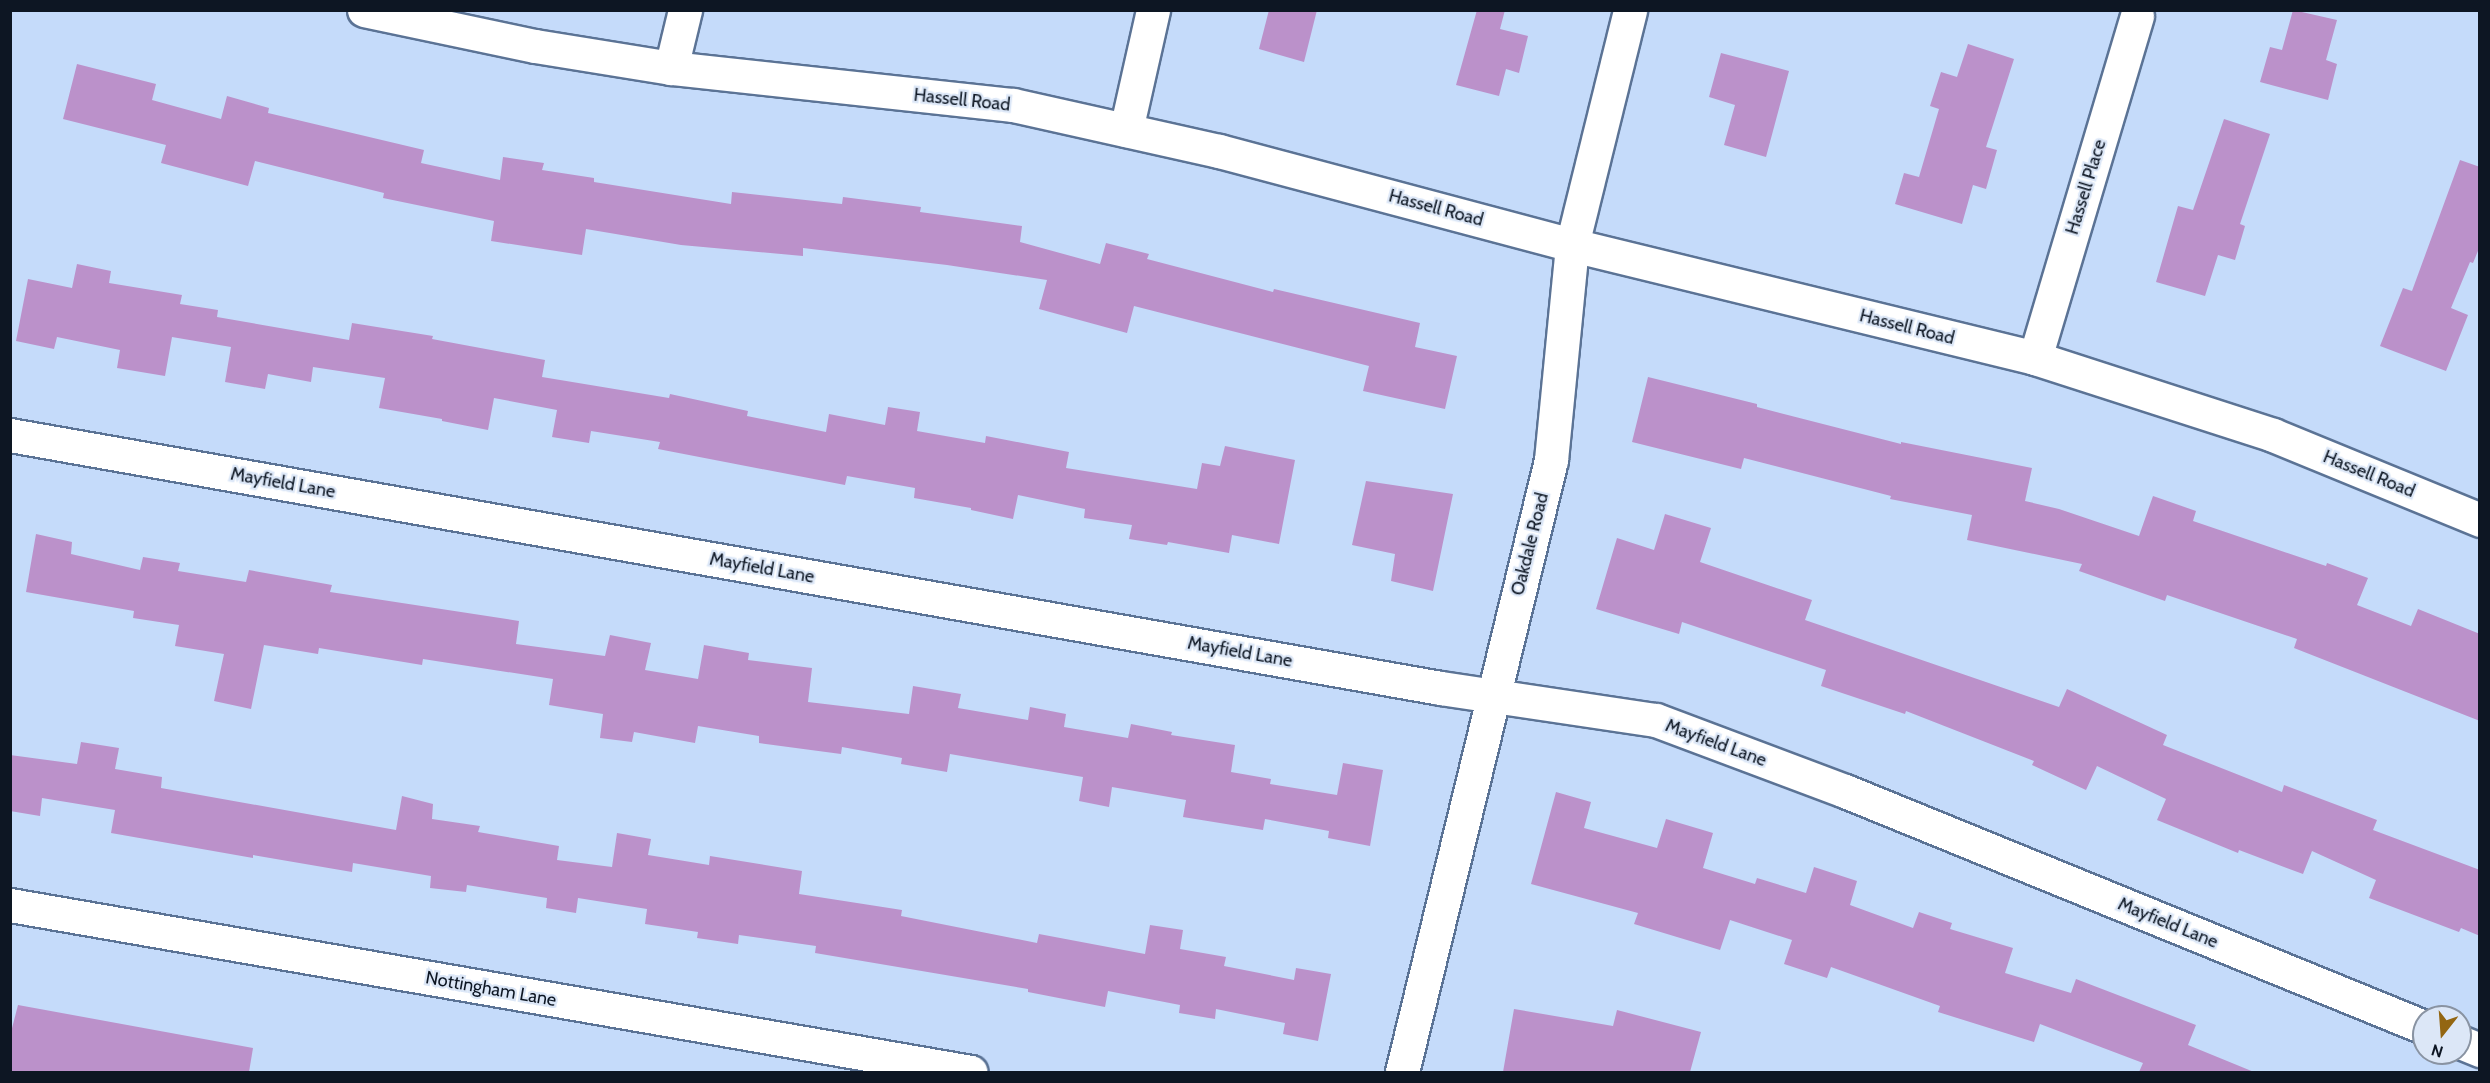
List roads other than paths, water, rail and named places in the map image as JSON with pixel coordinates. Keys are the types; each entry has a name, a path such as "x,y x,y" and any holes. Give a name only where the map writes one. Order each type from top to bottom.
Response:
{"street":[{"name":"Hassell Road","path":"364,10 535,46 671,68 1013,105 1219,151 1572,245 2035,358 2273,435 2478,517"},
{"path":"671,68 685,10"},
{"path":"1126,130 1153,10"},
{"name":"Oakdale Road","path":"1402,1072 1551,460 1572,245 1630,10"},
{"name":"Hassell Place","path":"2035,358 2137,16"},
{"name":"Mayfield Lane","path":"10,435 1492,696 1656,720 1856,795 2412,1022"},
{"name":"Nottingham Lane","path":"10,906 971,1072"}]}
